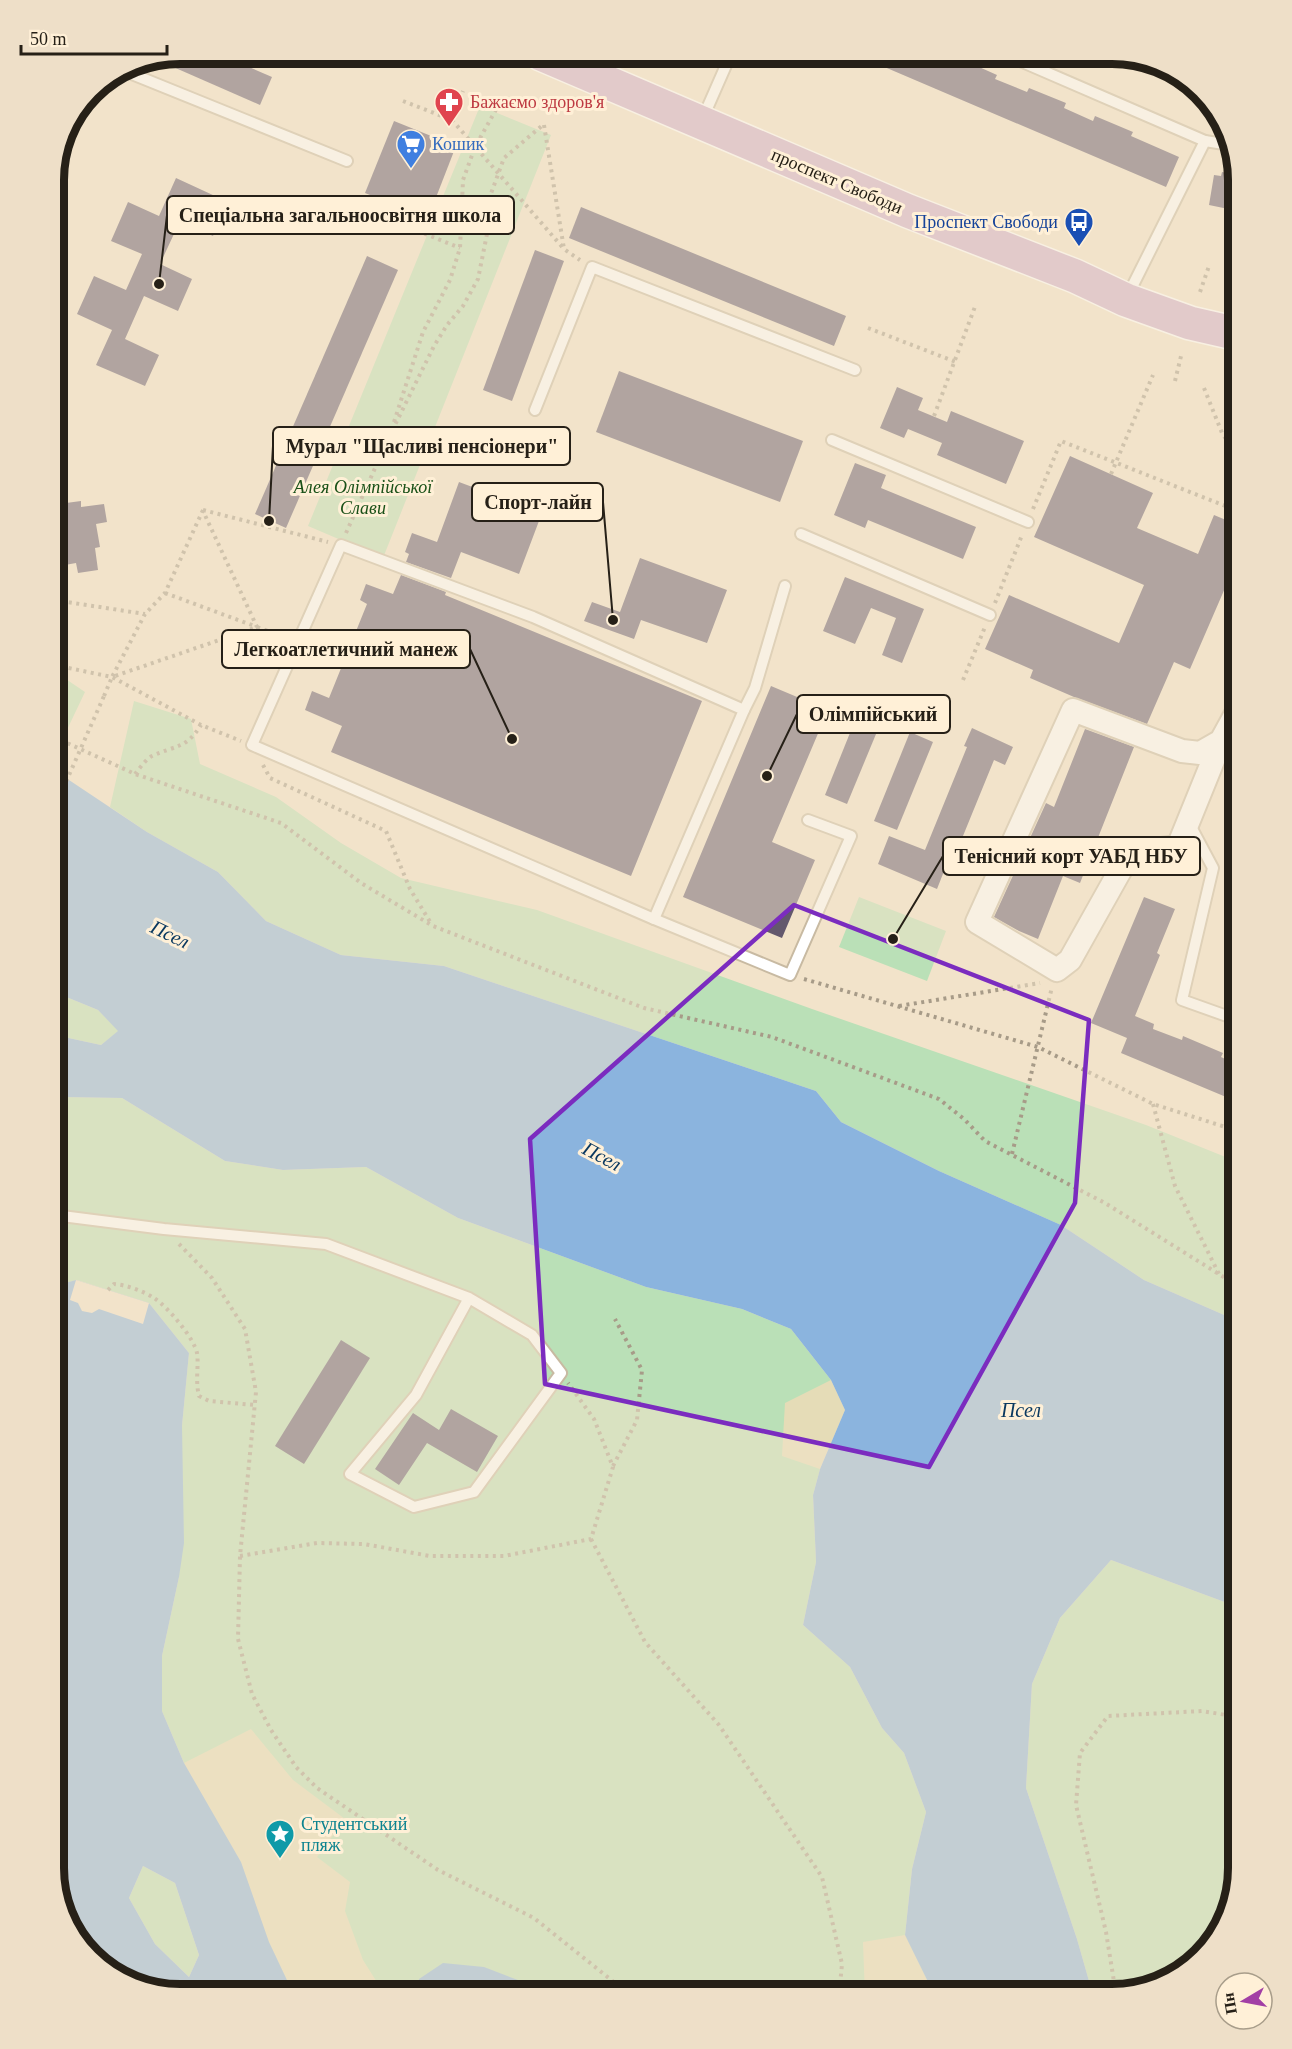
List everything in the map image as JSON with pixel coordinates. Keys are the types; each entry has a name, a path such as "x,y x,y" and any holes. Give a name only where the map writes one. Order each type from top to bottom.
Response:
{"main road":[{"name":"проспект Свободи","path":"565,64 908,211 1075,276 1126,300 1190,322 1228,332"}],"street":[{"path":"1228,746 1200,753 1182,751 1073,710 976,922 1056,971 1070,960 1130,853 1178,847 1188,820 1228,749"}],"lane":[{"path":"701,123 726,65"},
{"path":"1029,65 1205,141 1221,144"},
{"path":"133,74 347,161"},
{"path":"1126,300 1205,141"},
{"path":"535,410 592,267 855,370"},
{"path":"832,440 1028,522"},
{"path":"801,534 990,615"},
{"path":"744,710 533,617 341,545 252,745 654,919 790,975 851,837 808,820"},
{"path":"654,919 755,688 785,586"},
{"path":"1188,820 1213,868 1182,1000 1228,1016"},
{"path":"64,1216 164,1229 326,1244 468,1298 532,1335 561,1373 474,1492 414,1507 350,1474 416,1395 468,1298"}],"path":[{"path":"452,120 463,91"},
{"path":"403,101 452,120 564,249 592,267"},
{"path":"389,437 423,332 450,280 460,248 463,180 475,147 498,106"},
{"path":"203,510 341,545 389,437 434,346 447,325 463,306 478,279 487,234 489,199 504,158 544,124 564,249"},
{"path":"334,197 460,248"},
{"path":"1200,292 1209,266"},
{"path":"934,416 976,304"},
{"path":"868,328 956,362"},
{"path":"1175,381 1182,352"},
{"path":"1111,474 1153,375"},
{"path":"1204,388 1222,433 1228,442"},
{"path":"963,680 1061,441 1228,507"},
{"path":"65,784 112,677 145,614 165,593 203,510"},
{"path":"203,510 256,627"},
{"path":"165,593 298,642"},
{"path":"65,602 145,614"},
{"path":"112,677 256,627"},
{"path":"65,667 112,677 201,725 252,745 270,778 386,831 411,889 433,926"},
{"path":"135,774 150,757 175,748 193,738 201,725"},
{"path":"65,742 135,774 281,823 361,883 433,926 644,1008 772,1037 939,1100 964,1119 985,1141 1105,1203 1228,1280"},
{"path":"898,1006 1042,982 1056,971"},
{"path":"1012,1154 1056,971"},
{"path":"790,975 1038,1047 1153,1104 1228,1128"},
{"path":"1153,1104 1174,1186 1219,1274"},
{"path":"164,1229 212,1278 245,1329 256,1392 240,1556 238,1639 252,1694 271,1730 296,1767 317,1788 438,1870 534,1918 616,1984"},
{"path":"108,1290 114,1284 122,1284 153,1298 180,1324 197,1353 196,1384 199,1396 209,1401 255,1405"},
{"path":"615,1319 642,1370 638,1420 613,1467 591,1539 645,1642 718,1725 822,1877 842,1964 840,1984"},
{"path":"561,1373 594,1419 613,1467"},
{"path":"240,1556 317,1543 364,1544 430,1556 504,1556 591,1539"},
{"path":"1114,1984 1106,1932 1076,1805 1080,1753 1108,1716 1202,1711 1228,1715"}],"highlighted area":[{"path":"794,905 1089,1020 1075,1203 929,1467 545,1384 530,1139"}],"green space":[{"name":"Алея Олімпійської Слави","path":"480,106 551,135 383,558 308,526"},
{"path":"65,678 85,692 65,735"},
{"path":"134,701 191,719 200,764 276,797 341,843 401,878 537,910 812,1009 1146,1125 1228,1158 1228,1317 1144,1280 1061,1225 939,1171 841,1122 816,1091 444,966 341,955 266,921 218,872 147,832 110,807"},
{"path":"859,897 946,931 927,981 839,947"},
{"path":"65,996 98,1010 119,1031 101,1045 64,1037"},
{"path":"64,1097 122,1098 225,1161 283,1170 366,1167 458,1218 646,1287 742,1309 791,1329 831,1380 820,1469 813,1495 816,1562 803,1625 850,1667 882,1728 904,1753 926,1812 912,1869 905,1935 929,1984 524,1984 523,1982 419,1979 418,1984 289,1984 184,1763 162,1711 162,1656 179,1577 182,1426 189,1353 149,1303 77,1280 64,1283"},
{"path":"1111,1560 1228,1603 1228,1868 1224,1898 1212,1926 1188,1956 1163,1973 1141,1981 1126,1984 1090,1984 1026,1788 1032,1684 1060,1618"},
{"path":"143,1866 175,1883 199,1955 189,1977 155,1944 129,1898"}],"sand":[{"path":"831,1380 845,1410 820,1469 782,1456 785,1403"},
{"name":"Студентський пляж","path":"251,1729 293,1780 345,1819 317,1857 350,1882 345,1911 363,1960 378,1984 289,1984 184,1763"},
{"path":"905,1935 929,1984 865,1984 863,1942"}],"water":[{"name":"Псел","path":"65,777 147,832 218,872 266,921 341,955 444,966 816,1091 841,1122 939,1171 1061,1225 1144,1280 1228,1317 1228,1603 1111,1560 1060,1618 1032,1684 1026,1788 1090,1984 929,1984 905,1935 912,1869 926,1812 904,1753 882,1728 850,1667 803,1625 816,1562 813,1495 820,1469 845,1410 831,1380 791,1329 742,1309 646,1287 458,1218 366,1167 283,1170 225,1161 122,1098 64,1097 64,1037 101,1045 118,1031 98,1010 65,996"},
{"path":"76,1280 149,1303 189,1353 182,1426 184,1543 162,1656 162,1711 184,1763 241,1862 269,1942 289,1984 158,1982 129,1973 104,1956 84,1933 71,1906 64,1868 64,1283","holes":["143,1866 175,1883 199,1955 189,1977 155,1944 129,1898"]},
{"path":"443,1963 484,1967 524,1984 418,1984 419,1979"}],"pier":[{"path":"76,1280 149,1303 143,1324 99,1309 92,1313 82,1311 78,1303 70,1300"}],"building":[{"path":"242,64 272,77 260,105 168,65"},
{"path":"879,65 974,65 997,75 995,79 1027,92 1029,88 1066,103 1064,108 1093,121 1095,116 1133,132 1131,136 1179,157 1166,187"},
{"name":"Кошик","path":"394,121 456,146 428,218 365,193"},
{"path":"1222,172 1227,173 1228,209 1209,205 1214,175 1221,176"},
{"path":"176,178 228,202 213,236 180,221 160,264 192,279 178,311 144,296 125,339 159,355 145,386 96,365 112,330 77,314 94,276 126,290 142,254 111,241 128,202 159,216"},
{"path":"581,207 846,316 834,346 569,238"},
{"path":"535,250 564,261 512,401 483,390"},
{"path":"367,256 398,270 286,528 255,514"},
{"path":"619,371 803,441 780,502 596,432"},
{"path":"897,387 923,398 918,410 947,422 951,411 1024,441 1006,484 937,455 942,443 908,429 904,438 880,428"},
{"path":"1070,456 1153,493 1137,528 1198,554 1214,515 1228,521 1228,581 1190,669 1174,662 1147,724 1030,678 1033,670 985,649 1009,595 1119,643 1144,585 1034,537"},
{"path":"855,463 886,475 881,488 976,527 963,559 868,520 865,528 834,515"},
{"path":"459,482 542,513 519,574 461,552 451,578 406,562 409,554 405,552 412,533 437,542"},
{"path":"81,501 81,507 104,504 107,522 96,524 100,547 95,548 98,570 78,573 76,563 65,565 66,503"},
{"path":"640,558 727,590 707,643 641,620 634,639 584,621 592,602 620,612"},
{"path":"401,575 702,701 631,876 331,752 342,726 305,710 312,691 329,698 367,604 360,600 366,584 393,594"},
{"path":"845,577 924,609 902,663 882,655 896,618 871,608 855,644 823,631"},
{"path":"771,686 828,710 772,842 815,860 782,938 683,897"},
{"path":"858,713 881,722 847,804 825,795"},
{"path":"972,728 1013,747 1005,765 994,760 954,858 950,856 937,889 878,864 889,836 925,850 967,747 964,746"},
{"path":"1085,729 1134,747 1080,883 1063,876 1038,939 994,917 1046,803 1054,807"},
{"path":"910,732 933,742 897,830 874,821"},
{"path":"1144,897 1175,909 1157,953 1160,955 1135,1016 1154,1024 1153,1029 1182,1040 1183,1036 1223,1053 1221,1057 1228,1060 1228,1098 1121,1053 1127,1038 1091,1023"},
{"path":"341,1340 370,1358 304,1464 275,1446"},
{"path":"451,1409 498,1436 477,1472 427,1443 399,1485 375,1469 413,1413 439,1430"}],"place":[{"name":"Бажаємо здоров'я","path":"449,128"},
{"name":"Кошик","path":"411,170"},
{"name":"Проспект Свободи","path":"1079,248"},
{"name":"Спеціальна загальноосвітня школа","path":"159,284"},
{"name":"Мурал \"Щасливі пенсіонери\"","path":"269,521"},
{"name":"Спорт-лайн","path":"613,620"},
{"name":"Легкоатлетичний манеж","path":"512,739"},
{"name":"Олімпійський","path":"767,776"},
{"name":"Тенісний корт УАБД НБУ","path":"893,939"},
{"name":"Студентський пляж","path":"280,1860"}]}
